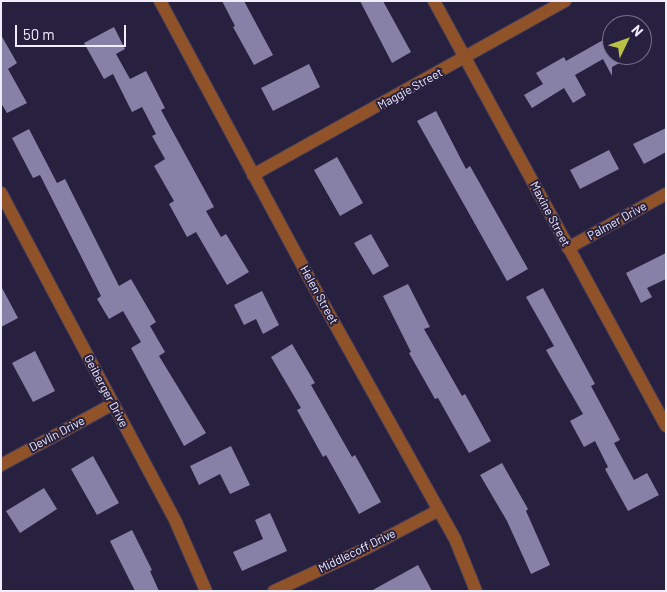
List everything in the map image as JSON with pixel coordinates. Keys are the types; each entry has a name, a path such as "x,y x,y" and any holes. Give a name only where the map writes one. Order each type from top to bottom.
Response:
{"street":[{"name":"Helen Street","path":"160,1 455,539 476,591"},
{"name":"Maxine Street","path":"434,1 666,426"},
{"name":"Maggie Street","path":"254,175 565,1"},
{"name":"Geiberger Drive","path":"1,194 176,520 206,591"},
{"name":"Palmer Drive","path":"568,248 666,194"},
{"name":"Devlin Drive","path":"1,465 113,404"},
{"name":"Middlecoff Drive","path":"274,591 365,549 439,510"}],"building":[{"path":"222,1 244,1 273,55 254,65 233,27 235,26"},
{"path":"360,1 383,1 411,52 392,63"},
{"path":"114,27 125,49 116,54 130,79 146,71 165,108 161,110 214,207 206,211 221,237 226,234 249,272 227,285 196,232 187,237 169,204 174,201 154,166 165,159 152,136 156,134 142,107 132,112 113,74 104,79 84,43"},
{"path":"1,35 17,63 8,69 27,103 7,113 1,103"},
{"path":"602,41 602,60 575,75 586,95 573,103 564,88 532,108 524,95 543,84 536,73 564,57 566,61"},
{"path":"309,64 320,87 273,111 261,88"},
{"path":"606,65 616,65 612,67 612,76"},
{"path":"436,111 466,169 470,166 528,269 507,281 417,121"},
{"path":"666,128 666,152 644,164 633,144"},
{"path":"29,129 57,183 65,179 119,286 131,279 156,322 150,326 165,352 159,356 206,433 184,446 131,348 141,342 123,311 109,319 97,299 101,296 40,175 33,178 12,138"},
{"path":"609,150 619,169 580,189 570,170"},
{"path":"337,157 363,203 340,216 314,170"},
{"path":"371,234 389,266 373,275 354,243"},
{"path":"666,253 666,279 647,288 652,297 641,303 626,273"},
{"path":"408,284 430,327 424,329 462,396 465,394 491,441 469,453 438,398 435,399 409,353 411,352 383,296"},
{"path":"1,286 18,318 1,327"},
{"path":"543,288 595,384 591,386 620,440 614,443 634,480 647,473 659,495 628,511 605,469 608,467 595,441 584,447 570,421 583,414 546,350 554,346 526,297"},
{"path":"262,291 279,325 263,334 256,319 244,325 234,305"},
{"path":"292,344 315,383 311,385 352,457 355,455 381,502 359,514 326,455 323,457 297,410 301,408 271,357"},
{"path":"35,351 55,391 33,402 12,363"},
{"path":"231,446 250,485 230,494 220,474 199,485 190,466"},
{"path":"93,456 119,503 97,515 71,469"},
{"path":"502,463 528,509 526,511 550,565 531,574 507,521 480,475"},
{"path":"44,488 57,509 20,533 6,511"},
{"path":"270,513 287,551 242,571 233,552 263,539 255,520"},
{"path":"132,530 152,570 150,571 159,591 135,591 110,541"},
{"path":"418,565 432,591 371,591"}]}
